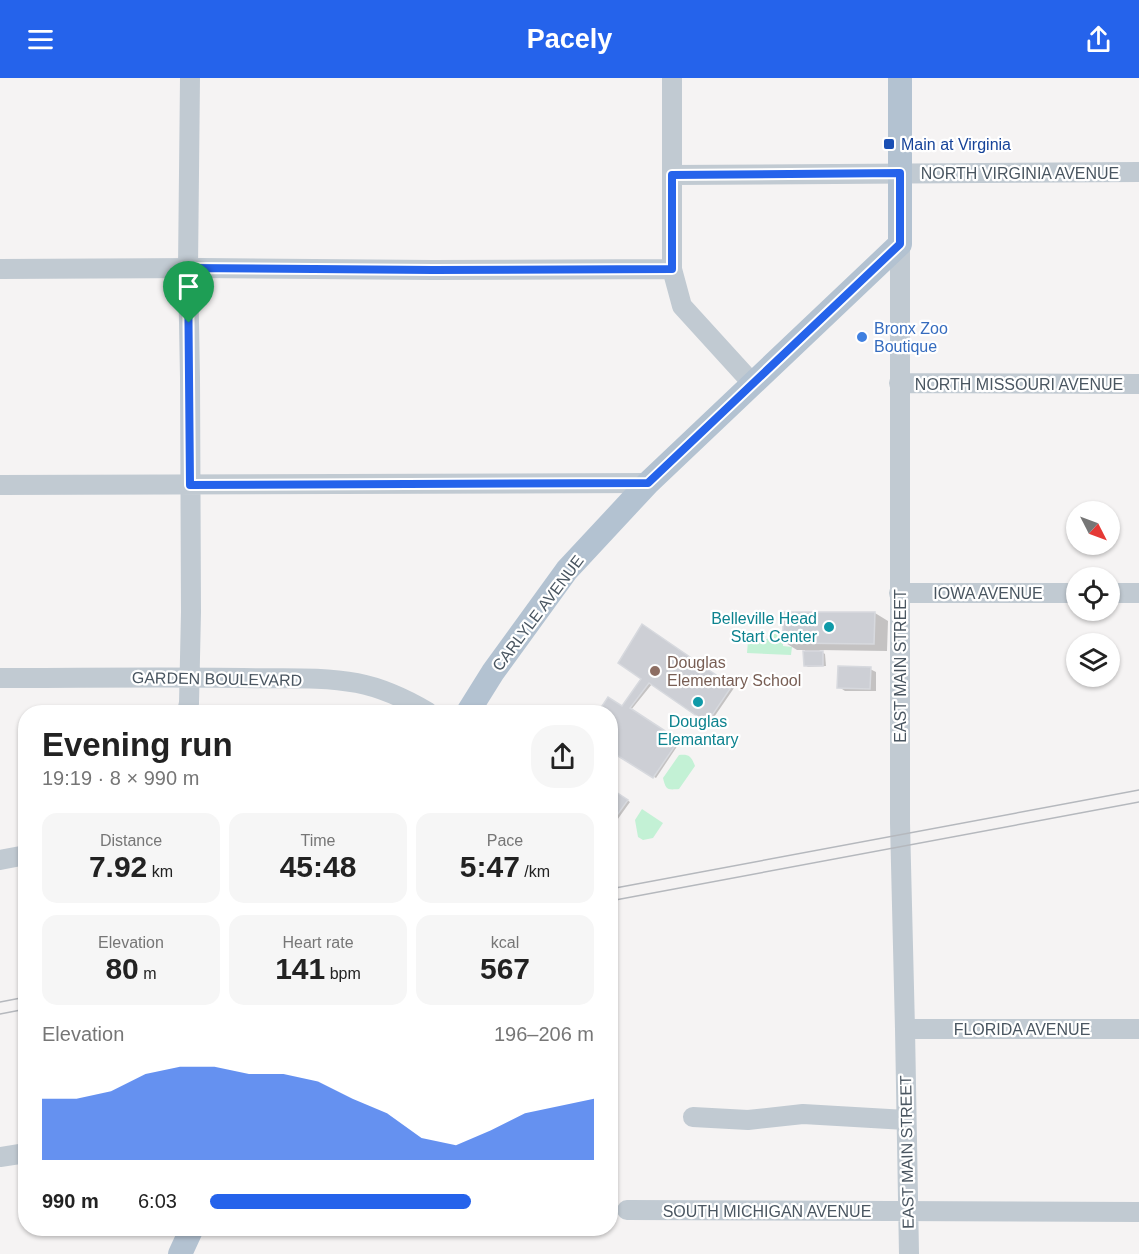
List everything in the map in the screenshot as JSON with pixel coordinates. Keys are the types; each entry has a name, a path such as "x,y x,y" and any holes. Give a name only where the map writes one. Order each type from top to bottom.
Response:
{"main road":[{"name":"EAST MAIN STREET","path":"900,78 900,244"},
{"name":"CARLYLE AVENUE","path":"472,705 493,672 567,570 648,483 900,244"},
{"path":"180,1254 188,1236"}],"street":[{"path":"187,705 190,78"},
{"path":"672,78 672,269 682,306 753,384"},
{"name":"NORTH VIRGINIA AVENUE","path":"672,175 1139,172"},
{"name":"EAST MAIN STREET","path":"900,244 900,813 909,1254"},
{"path":"0,269 672,269"},
{"name":"NORTH MISSOURI AVENUE","path":"899,383 1139,384"},
{"path":"0,485 648,483"},
{"name":"IOWA AVENUE","path":"899,593 1066,593"},
{"path":"1120,593 1139,593"},
{"name":"GARDEN BOULEVARD","path":"0,678 331,680 358,683 382,690 417,705"},
{"path":"0,860 18,857"},
{"name":"FLORIDA AVENUE","path":"905,1029 1139,1029"},
{"path":"693,1117 748,1120 804,1114 906,1120"},
{"path":"0,1157 18,1154"},
{"name":"SOUTH MICHIGAN AVENUE","path":"627,1210 1139,1212"}],"green space":[{"path":"783,633 783,646 792,647 791,655 747,653 749,639 767,639 774,634"},
{"path":"679,755 689,756 695,766 679,789 669,789 663,778"},
{"path":"642,809 663,823 653,838 643,840 638,837 635,820"}],"building":[{"name":"Belleville Head Start Center","path":"783,612 875,612 874,644 783,643"},
{"name":"Douglas Elemantary","path":"642,624 732,686 707,723 649,683 630,708 679,740 653,778 618,756 618,705 603,705 608,697 622,706 641,679 618,663"},
{"path":"803,651 823,651 823,666 804,666"},
{"path":"838,666 871,667 870,689 837,688"},
{"path":"618,793 628,800 618,814"}],"tram line":[{"path":"618,888 1139,790"},
{"path":"618,900 1139,802"},
{"path":"0,1002 18,999"},
{"path":"0,1014 18,1011"}],"place":[{"name":"Main at Virginia","path":"889,144"},
{"name":"Bronx Zoo Boutique","path":"862,337"},
{"name":"Belleville Head Start Center","path":"829,627"},
{"name":"Douglas Elementary School","path":"655,671"},
{"name":"Douglas Elemantary","path":"698,702"}],"route":[{"path":"900,173 900,244 648,483 190,485 189,323 188,268 672,269 672,175 900,173"}]}
